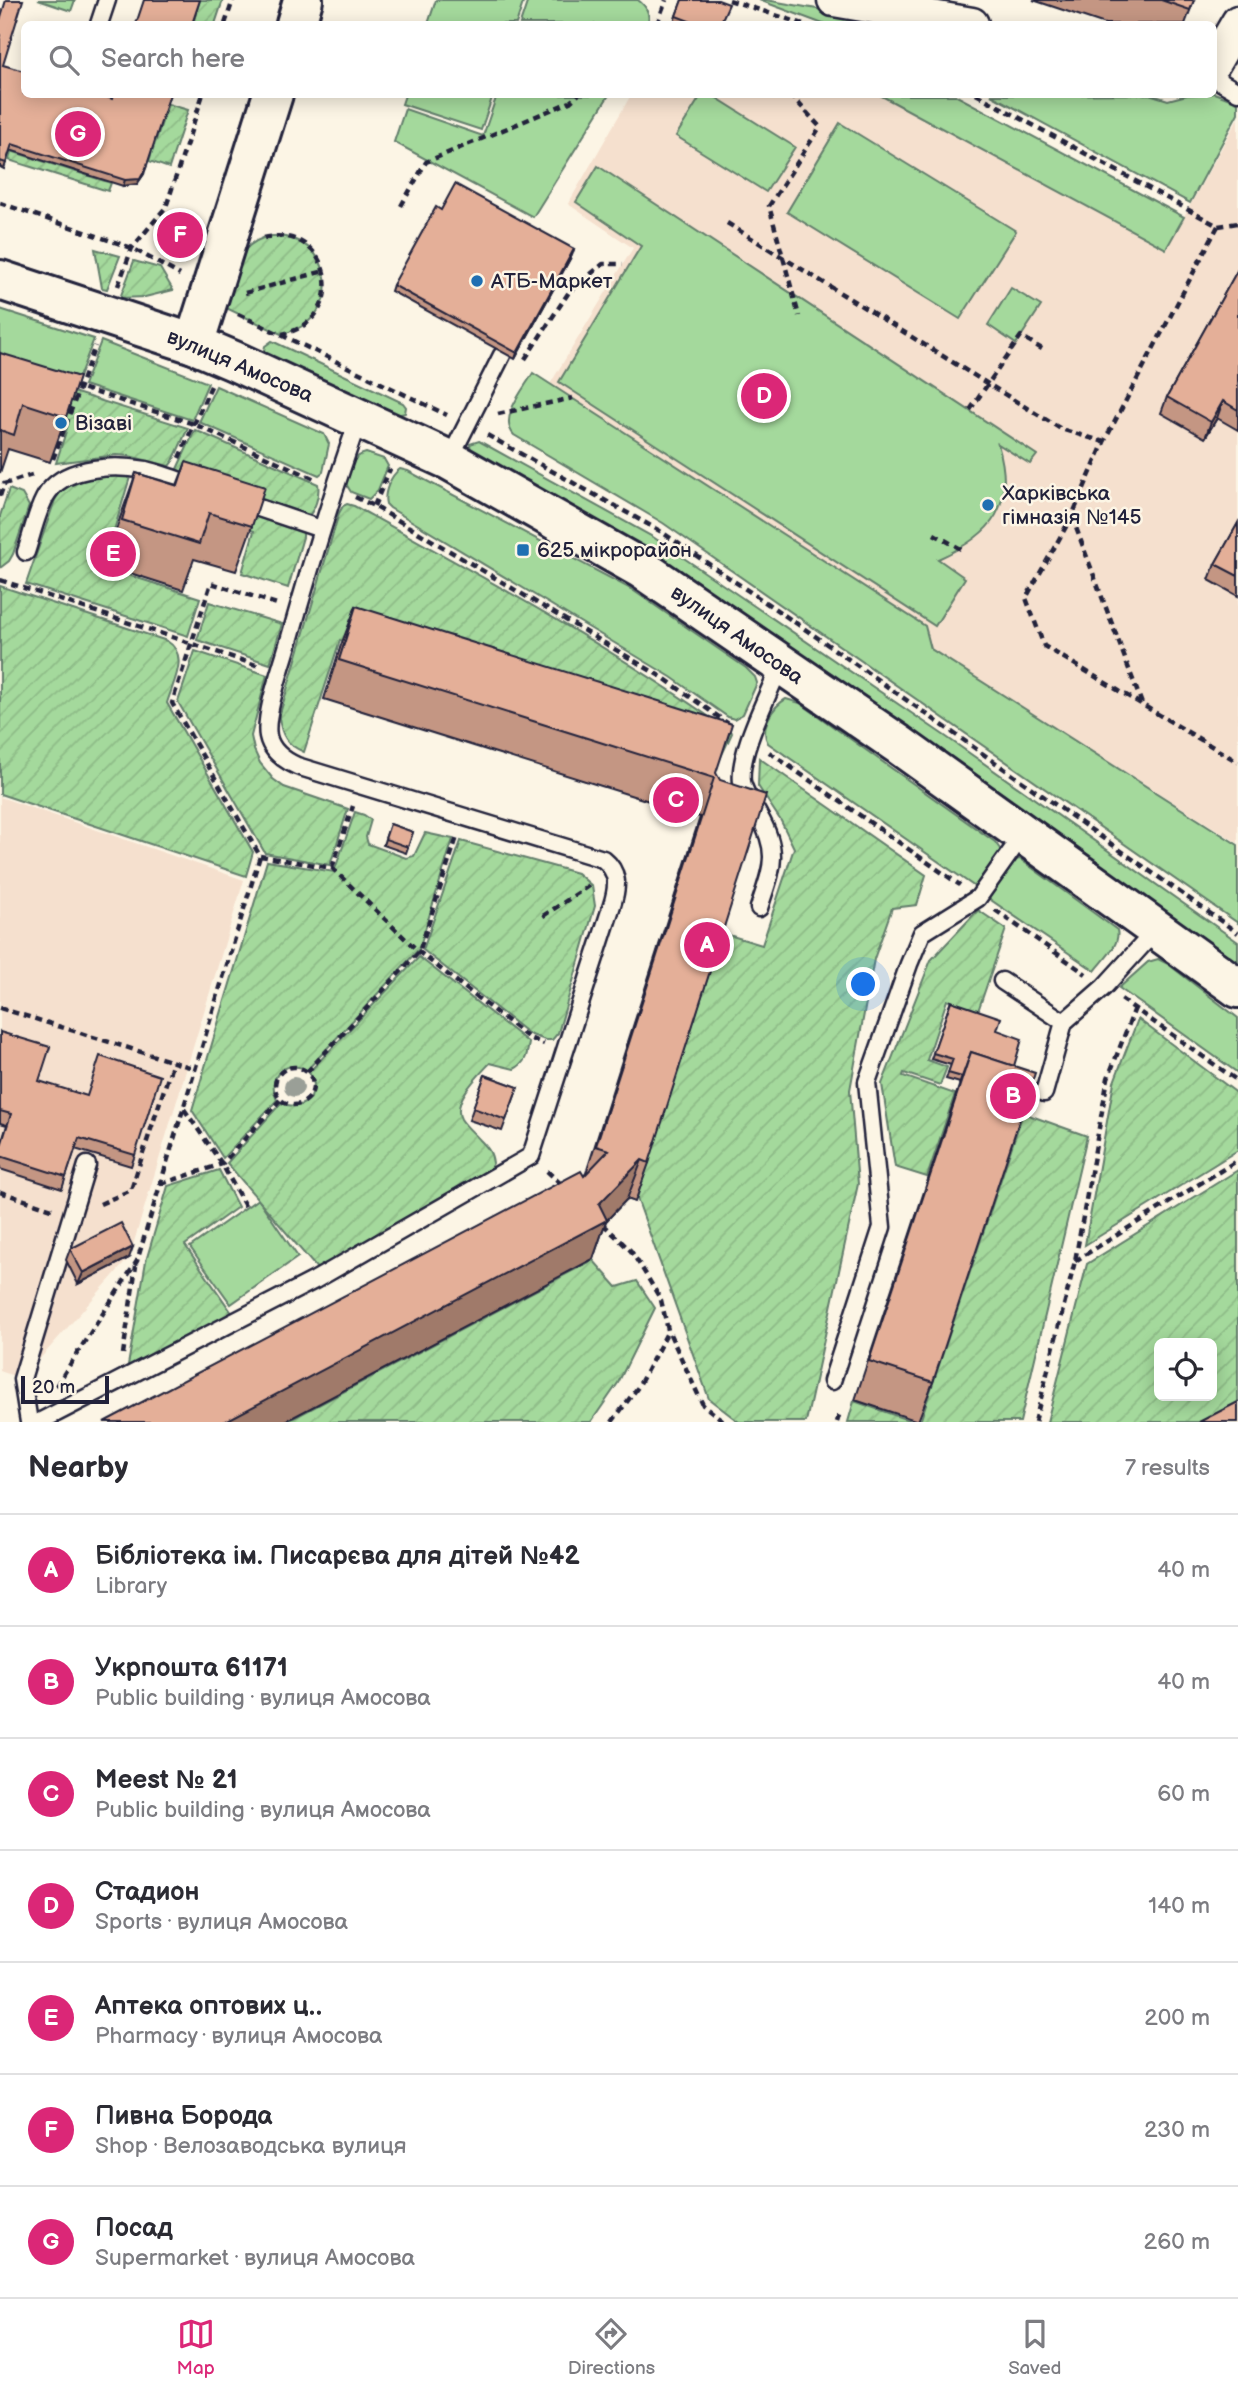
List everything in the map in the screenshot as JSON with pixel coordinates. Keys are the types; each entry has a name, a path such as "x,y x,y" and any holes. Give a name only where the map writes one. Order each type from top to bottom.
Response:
{"street":[{"path":"297,21 303,0"},
{"path":"834,0 928,8 964,21"},
{"path":"194,344 272,98"},
{"name":"вулиця Амосова","path":"0,280 194,344 359,418 449,460 642,569 1024,833 1238,988"}],"lane":[{"path":"100,21 107,0"},
{"path":"1217,80 1238,92"},
{"path":"449,460 502,355"},
{"path":"39,1422 315,1279 531,1156 612,905 617,884 614,869 603,859 289,762 271,746 268,734 270,715 280,673 334,487 359,418"},
{"path":"26,552 47,495 62,480 84,472 114,468 148,471 321,529"},
{"path":"759,908 773,865 772,844 743,785 742,769 750,738 780,665"},
{"path":"832,1381 882,1227 867,1082 922,933 978,898 1024,833"},
{"path":"1044,1093 1063,1022 1104,987 1157,930"},
{"path":"1002,981 1063,1022"},
{"path":"29,1422 22,1379 87,1166"}],"path":[{"path":"226,21 233,0"},
{"path":"658,21 666,0"},
{"path":"730,0 794,21"},
{"path":"118,287 132,248 166,207 202,98"},
{"path":"401,206 426,162 574,98"},
{"path":"794,98 820,127 769,206 799,316"},
{"path":"983,98 1218,226 1238,223"},
{"path":"0,203 132,248 180,275"},
{"path":"727,223 1061,429 1104,442"},
{"path":"1218,226 1104,442 1072,516 1026,598 1044,646 1238,762"},
{"path":"256,241 278,236 297,240 312,251 324,271 325,294 318,312 301,328 281,334"},
{"path":"523,362 569,292 603,264 623,264"},
{"path":"239,295 324,271"},
{"path":"235,312 454,419"},
{"path":"50,469 99,335"},
{"path":"970,410 1021,336 1042,349"},
{"path":"170,478 214,381"},
{"path":"66,383 194,424 374,506 665,679 1238,1081"},
{"path":"497,406 495,415 573,398"},
{"path":"480,431 660,531 832,648 1238,933"},
{"path":"374,506 395,459"},
{"path":"0,496 4,484 39,473"},
{"path":"1072,516 1142,704"},
{"path":"934,534 961,548"},
{"path":"0,580 280,673"},
{"path":"118,1382 137,1261 260,856 172,703 211,583 298,610"},
{"path":"332,868 348,822"},
{"path":"307,1072 419,952 452,853"},
{"path":"260,856 332,868 419,952 530,1038"},
{"path":"543,916 582,891"},
{"path":"0,1008 196,1069"},
{"path":"1035,1422 1075,1261 1108,1078 1135,1008"},
{"path":"295,1067 307,1072 311,1077 313,1090 306,1101 294,1106 280,1100 274,1086 278,1075 295,1067"},
{"path":"161,1184 222,1164 280,1100"},
{"path":"184,1108 222,1164 246,1208"},
{"path":"531,1156 564,1187"},
{"path":"1075,1261 1238,1160"},
{"path":"603,1224 631,1251 645,1273 661,1300 668,1330 703,1405 725,1422"},
{"path":"55,1388 137,1261"},
{"path":"612,1422 638,1387 668,1330"},
{"path":"837,1422 840,1412"}],"shaded area":[{"name":"Харківська гімназія №145","path":"629,98 886,98 1166,249 1238,118 1238,843 930,649 925,626 550,384 633,248 568,204"},
{"path":"0,797 244,880 129,1258 22,1379 0,1371"}],"green space":[{"path":"38,0 75,0 71,11"},
{"path":"200,0 223,0 216,21 194,21"},
{"path":"436,0 524,0 517,21 429,21"},
{"path":"528,0 638,0 644,5 649,17 648,21 521,21"},
{"path":"759,0 885,21 815,21"},
{"path":"1217,94 1238,102 1238,113 1190,203 997,98 1162,98 1217,98"},
{"path":"404,98 492,98 481,130 402,104"},
{"path":"496,98 607,98 533,217 394,142 405,109 483,136"},
{"path":"700,98 717,98 795,147 766,192 676,136"},
{"path":"886,98 961,98 1184,217 1166,249"},
{"path":"168,104 188,110 169,168 149,161"},
{"path":"840,123 1016,231 960,319 787,212"},
{"path":"11,151 111,183 108,191 9,160"},
{"path":"598,166 1037,455 1030,464 998,444 1003,466 1002,501 996,515 974,539 938,559 965,578 935,626 559,382 641,246 576,202"},
{"path":"270,236 292,239 309,248 320,262 325,279 324,296 317,313 302,326 281,334 224,307 233,273 242,254 258,240"},
{"path":"95,249 120,256 107,289 102,288"},
{"path":"134,261 160,268 173,290 145,297 120,298"},
{"path":"1011,288 1041,306 1016,344 988,325"},
{"path":"0,309 94,339 77,382 0,357"},
{"path":"101,341 208,383 192,420 84,385"},
{"path":"272,341 403,403 406,407 405,413 397,415 268,355 264,350 265,346"},
{"path":"0,369 188,428 169,466 116,455 56,463 69,422 0,401"},
{"path":"533,373 925,626 931,649 1238,845 1238,923 663,523 514,435 510,428 511,412"},
{"path":"216,386 324,434 329,444 323,472 319,475 199,422"},
{"path":"195,430 318,484 312,512 306,518 178,475 177,469"},
{"path":"479,441 653,537 945,736 1238,942 1238,963 650,553 471,451 470,444"},
{"path":"366,453 384,459 388,466 378,490 369,499 351,492 346,484 354,461"},
{"path":"400,469 631,589 746,668 757,683 743,714 734,719 728,717 671,677 390,508 385,500 388,485"},
{"path":"116,475 130,477 103,567 200,598 188,636 26,584 60,492 81,479"},
{"path":"179,488 303,531 288,588 242,573 254,531 170,505"},
{"path":"9,489 22,494 29,506 13,554 0,568 0,516"},
{"path":"347,504 546,614 687,701 732,733 720,759 340,640 304,752 293,746 283,735 279,717 339,513"},
{"path":"0,586 167,641 174,647 178,654 178,669 167,703 253,852 246,876 0,794"},
{"path":"209,602 282,624 270,664 197,640"},
{"path":"195,651 267,675 251,736 254,750 260,763 273,779 284,787 348,809 330,865 265,853 178,702"},
{"path":"786,699 800,703 995,842 1000,854 978,889 768,743 766,724 776,707"},
{"path":"759,758 926,875 917,905 892,908 874,959 850,1090 858,1184 806,1422 739,1422 709,1399 637,1198 722,933 762,945 794,848 781,821 758,786"},
{"path":"355,812 371,820 366,837 368,844 406,858 414,856 425,833 453,839 419,949 307,1070 291,1067 279,1072 274,1084 277,1100 223,1158 192,1110 267,861 334,872"},
{"path":"461,841 577,873 592,886 595,906 558,1033 552,1040 529,1034 423,950"},
{"path":"1020,859 1117,930 1114,947 1095,971 985,896 1014,860"},
{"path":"978,910 1006,929 978,1011 947,1000 927,1060 947,1067 940,1085 904,1073 903,1076 955,1094 927,1177 895,1167 882,1084 931,960"},
{"path":"419,957 529,1043 527,1055 518,1067 514,1069 490,1063 473,1081 460,1104 461,1119 487,1147 493,1163 488,1172 319,1271 227,1163 281,1103 297,1106 311,1098 314,1084 309,1072"},
{"path":"1158,959 1238,1018 1238,1073 1119,988 1148,962"},
{"path":"1138,1019 1238,1094 1238,1150 1085,1245 1114,1082"},
{"path":"1023,1113 1087,1136 1020,1422 920,1422"},
{"path":"219,1170 238,1207 185,1245 234,1316 127,1371 146,1261 168,1186"},
{"path":"1238,1170 1238,1422 1047,1422 1087,1264"},
{"path":"258,1199 298,1257 231,1304 190,1247"},
{"path":"593,1260 617,1287 637,1281 655,1308 618,1383 591,1422 286,1422"},
{"path":"854,1401 914,1422 848,1422"}],"building":[{"path":"6,0 23,0 3,65 21,70 21,98 169,98 140,179 125,180 12,144 6,163 0,161 0,20"},
{"path":"144,0 200,0 193,21 137,21"},
{"path":"682,0 718,0 729,4 721,21 689,21 676,16"},
{"path":"1161,0 1194,0 1190,10"},
{"name":"АТБ-Маркет","path":"455,184 574,249 517,353 393,285 436,207 441,210"},
{"path":"180,213 193,218 183,245 171,241"},
{"path":"1238,269 1238,410 1223,401 1211,422 1167,397"},
{"path":"0,353 79,377 66,417 23,403 14,435 0,430"},
{"path":"186,462 265,487 252,526 209,513 199,544 122,520 136,473 178,486"},
{"path":"1238,523 1238,576 1215,564"},
{"path":"356,606 732,724 716,773 720,780 766,795 649,1163 642,1160 599,1204 607,1220 224,1422 104,1422 581,1171 584,1176 609,1150 596,1146 714,778 339,660"},
{"path":"390,824 413,832 408,847 385,839"},
{"path":"951,1001 1001,1018 997,1030 1022,1039 1014,1066 971,1052 962,1077 948,1073 953,1059 933,1053"},
{"path":"0,1032 50,1047 39,1081 87,1096 100,1056 160,1076 135,1155 79,1138 66,1177 0,1156 11,1114 0,1111"},
{"path":"971,1052 1035,1073 933,1382 869,1361"},
{"path":"485,1075 518,1087 506,1120 473,1108"},
{"path":"121,1223 133,1247 83,1273 70,1249"},
{"path":"1238,1402 1238,1422 1199,1422"}],"place":[{"name":"Посад","path":"78,134"},
{"name":"Пивна Борода","path":"180,235"},
{"name":"АТБ-Маркет","path":"477,281"},
{"name":"Стадион","path":"764,396"},
{"name":"Візаві","path":"61,423"},
{"name":"Харківська гімназія №145","path":"988,505"},
{"name":"625 мікрорайон","path":"523,550"},
{"name":"Аптека оптових ц‥","path":"113,554"},
{"name":"Meest № 21","path":"676,800"},
{"name":"Бібліотека ім. Писарєва для дітей №42","path":"707,945"},
{"name":"Укрпошта 61171","path":"1013,1096"}]}
